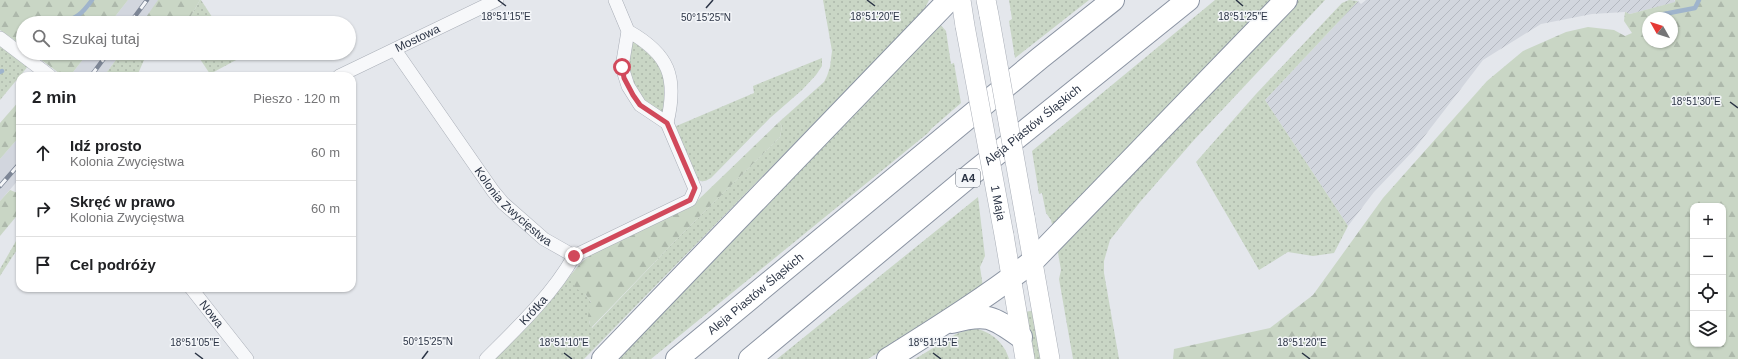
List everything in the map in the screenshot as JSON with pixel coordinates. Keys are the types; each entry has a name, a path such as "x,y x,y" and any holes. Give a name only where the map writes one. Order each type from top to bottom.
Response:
{"highway":[{"path":"603,359 949,0"},
{"name":"Aleja Piastów Śląskich","path":"677,359 1113,0"},
{"name":"Aleja Piastów Śląskich","path":"750,359 973,173 1188,0"},
{"path":"888,359 941,326 1033,261 1286,0"},
{"path":"941,326 972,316 992,318 1021,337"}],"main road":[{"name":"1 Maja","path":"961,0 1025,359"},
{"name":"1 Maja","path":"988,8 1050,359"}],"street":[{"name":"Mostowa","path":"348,72 497,0"},
{"path":"574,256 690,200 695,188 667,123 640,105 626,82 622,67 628,31 615,0"},
{"path":"628,31 651,45 664,62 672,86 672,96 667,123"},
{"path":"0,38 16,50"},
{"name":"Kolonia Zwycięstwa","path":"395,50 493,191 544,239 574,256"},
{"path":"29,60 45,72"},
{"name":"Krótka","path":"486,359 518,328 566,270 574,256"},
{"name":"Nowa","path":"193,292 247,359"}],"shaded area":[{"path":"128,0 160,0 148,16 115,16"},
{"path":"1366,0 1674,0 1676,2 1630,14 1625,12 1592,14 1541,24 1483,60 1413,151 1374,192 1348,226 1265,100 1358,1 1361,4"},
{"path":"83,60 116,60 107,72 73,72"},
{"path":"16,141 16,183 0,201 0,159"}],"green space":[{"path":"0,0 128,0 115,16 16,16 16,41 0,30"},
{"path":"158,0 200,0 191,16 147,16"},
{"path":"201,0 211,16 191,16"},
{"path":"823,0 929,0 924,10 917,18 584,359 495,359 568,278 590,300 591,306 589,321 592,328 675,241 780,137 782,126 779,122 824,82 830,67 832,51"},
{"path":"1009,0 1089,0 1015,58 1009,21 1012,19"},
{"path":"1215,0 1275,0 1053,228 1051,220 1046,213 1042,193 1039,194 1032,151"},
{"path":"1297,0 1325,0 1194,140 1140,202 1110,240 1104,261 1104,273 1119,359 1073,359 1059,279 1061,270 1057,247"},
{"path":"1349,0 1358,1 1265,100 1348,226 1334,253 1313,256 1288,252 1259,270 1196,162 1256,94 1342,3"},
{"path":"1675,0 1738,0 1738,359 1173,359 1174,349 1270,328 1313,295 1383,198 1487,81 1523,51 1566,32 1588,27 1614,30 1625,36 1632,33 1624,21 1625,12 1630,14 1675,2"},
{"path":"939,23 946,31 951,64 954,63 961,103 928,133 651,359 612,359"},
{"path":"632,40 655,59 663,74 667,97 663,113 656,110 643,100 634,87 628,73 627,65"},
{"path":"0,45 16,56 16,60 22,60 29,65 23,72 16,72 16,81 0,100"},
{"path":"822,58 822,66 816,75 802,90 770,118 711,178 702,181 694,177 674,127 754,93 753,86"},
{"path":"41,60 83,60 73,72 58,72"},
{"path":"116,60 144,60 139,72 107,72"},
{"path":"201,60 236,60 214,72 209,72"},
{"path":"16,105 16,141 0,159 0,123"},
{"path":"779,122 782,126 780,137 675,241 591,328 588,316 591,302 586,295 577,289 568,278 579,265 591,254 697,201"},
{"path":"10,190 16,192 16,217 0,236 0,201"},
{"path":"978,197 985,256 980,267 983,287 868,359 777,359"},
{"path":"16,241 16,251 0,276 0,269"},
{"path":"1033,311 1041,359 1034,359 1025,312"},
{"path":"973,328 979,329 996,338 1004,347 1009,359 915,359 956,334"}],"waterway":[{"path":"77,16 92,0"},
{"path":"1674,12 1695,8 1699,0"}],"railway":[{"path":"135,16 147,0"},
{"path":"94,72 103,60"},
{"path":"0,186 16,168"}],"route":[{"path":"574,256 690,200 695,188 667,123 640,105 624,78 622,67"}]}
